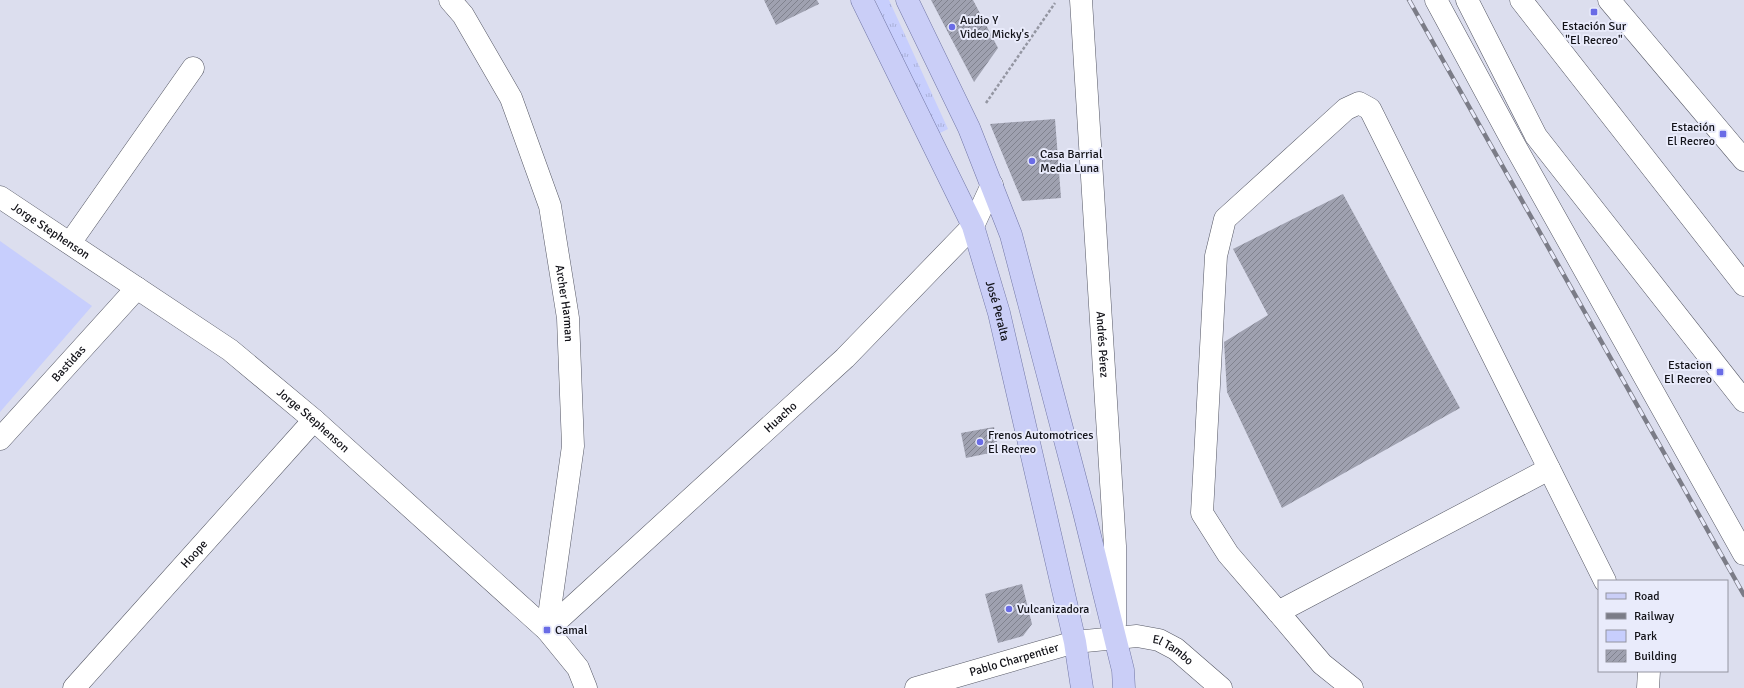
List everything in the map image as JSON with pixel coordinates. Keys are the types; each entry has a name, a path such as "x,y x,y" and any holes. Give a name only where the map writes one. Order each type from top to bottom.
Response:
{"main road":[{"name":"José Peralta","path":"862,0 973,226 999,313 1075,642"},
{"path":"907,0 969,128 1012,234 1115,638"},
{"name":"Andrés Pérez","path":"1115,638 1123,670 1124,688"},
{"path":"1075,642 1082,688"}],"street":[{"name":"Archer Harman","path":"450,0 463,15 511,98 550,206 568,318 573,446 546,630"},
{"name":"Andrés Pérez","path":"1081,0 1115,546 1115,638"},
{"path":"1436,0 1515,146 1744,554"},
{"path":"1467,0 1536,136 1744,401"},
{"path":"1521,0 1744,285"},
{"path":"1609,0 1744,160"},
{"path":"70,243 193,68"},
{"path":"1352,688 1322,664 1228,554 1202,513 1216,256 1225,219 1346,109 1359,103 1370,109 1604,580"},
{"name":"Huacho","path":"546,630 845,358 973,226 992,185"},
{"name":"Jorge Stephenson","path":"0,197 230,350 314,420 546,630 578,668 586,688"},
{"name":"Bastidas","path":"0,439 137,288"},
{"name":"Hoope","path":"74,688 314,420"},
{"path":"1278,612 1549,469"},
{"name":"El Tambo","path":"1115,638 1137,636 1159,640 1176,649 1221,688"},
{"name":"Pablo Charpentier","path":"916,688 1075,642 1115,638"},
{"path":"1648,688 1649,672"}],"path":[{"path":"969,128 1057,0"}],"green space":[{"path":"875,0 889,0 948,129 936,135"},
{"path":"0,241 92,306 0,412"}],"building":[{"path":"764,0 817,0 819,4 776,25"},
{"path":"931,0 973,0 998,48 974,82"},
{"name":"Casa Barrial Media Luna","path":"1055,119 1061,198 1022,201 990,124"},
{"path":"1343,194 1460,408 1282,508 1227,392 1224,342 1268,315 1233,249"},
{"name":"Frenos Automotrices El Recreo","path":"994,427 999,451 966,458 961,433"},
{"name":"Vulcanizadora","path":"1022,584 1032,624 1023,636 998,643 985,594"}],"railway":[{"path":"1409,0 1744,595"}],"place":[{"name":"Estación Sur \"El Recreo\"","path":"1594,12"},
{"name":"Audio Y Video Micky's","path":"952,27"},
{"name":"Estación El Recreo","path":"1723,134"},
{"name":"Casa Barrial Media Luna","path":"1032,161"},
{"name":"Estacion El Recreo","path":"1720,372"},
{"name":"Frenos Automotrices El Recreo","path":"980,442"},
{"name":"Vulcanizadora","path":"1009,609"},
{"name":"Camal","path":"547,630"}]}
